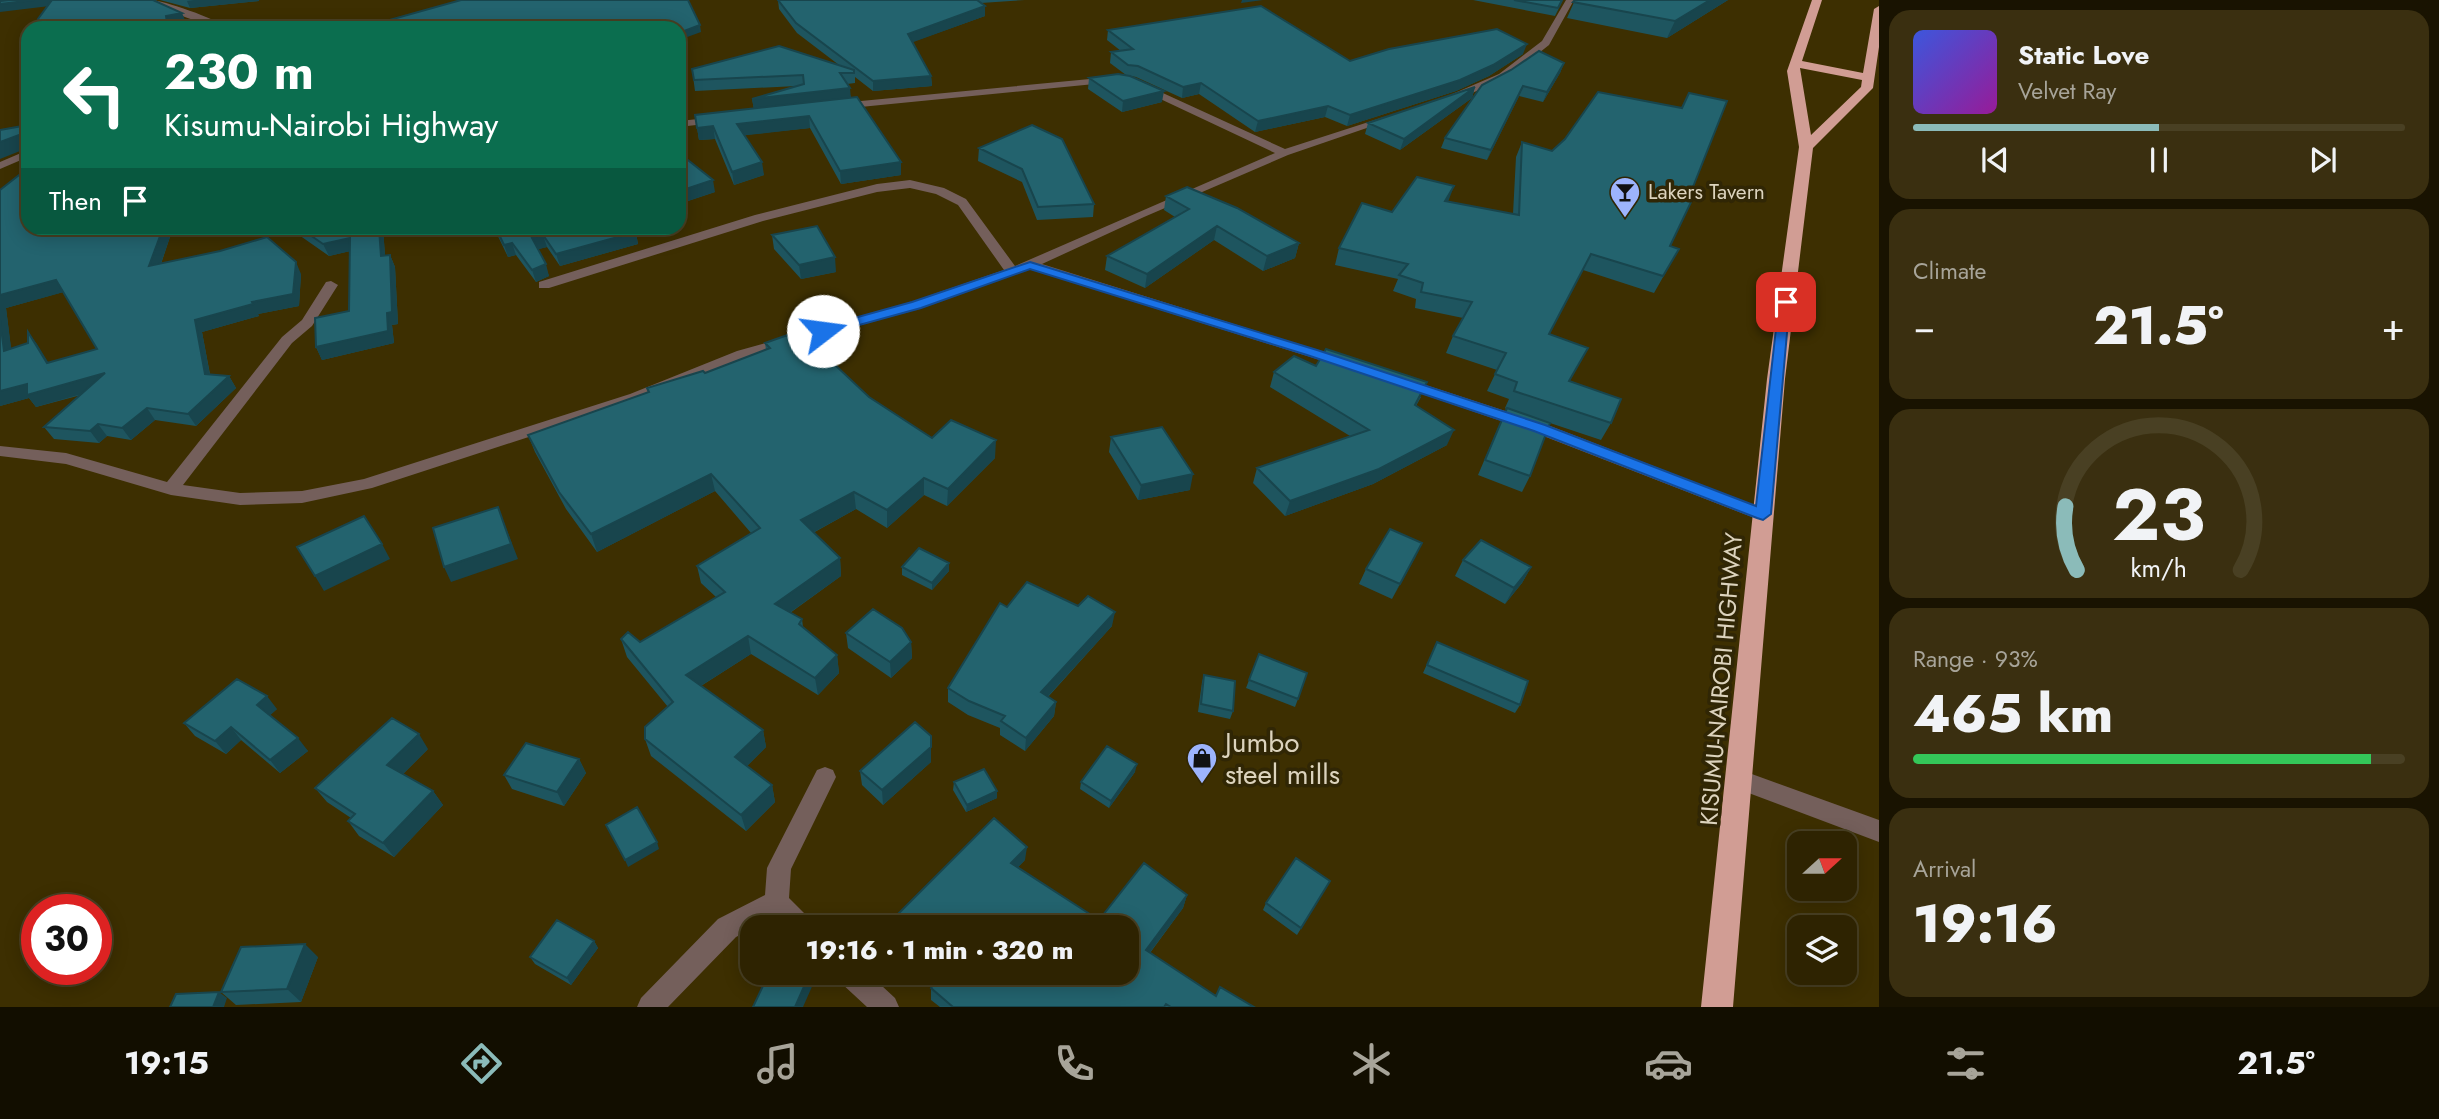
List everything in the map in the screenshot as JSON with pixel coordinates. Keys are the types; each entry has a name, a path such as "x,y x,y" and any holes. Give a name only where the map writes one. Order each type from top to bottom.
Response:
{"highway":[{"path":"1817,0 1795,63 1868,78"},
{"path":"1806,147 1867,88 1879,9"},
{"name":"KISUMU-NAIROBI HIGHWAY","path":"1717,1007 1776,379 1806,147 1793,71 1795,63"}],"street":[{"path":"154,0 167,10 209,21"},
{"path":"1444,101 1503,76 1546,43 1570,0"},
{"path":"822,109 887,100 1127,81 1284,153"},
{"path":"0,451 66,459 171,489 240,499 302,498 366,484 636,397 742,354 916,305 1012,272 1284,153 1395,117"},
{"path":"686,123 732,119"},
{"path":"0,166 21,156"},
{"path":"544,285 759,218 877,188 910,184 940,191 962,202 1012,272"},
{"path":"1030,265 1363,369"},
{"path":"171,489 287,340 307,323 331,285"},
{"path":"1388,378 1539,428 1763,514"},
{"path":"789,915 777,902 779,868 825,777"},
{"path":"1738,779 1879,831"},
{"path":"650,1007 727,928 777,902"},
{"path":"862,985 886,1007"}],"building":[{"path":"34,0 0,4 0,1"},
{"path":"52,0 153,0 182,13 166,16 167,21 38,19"},
{"path":"461,0 688,0 700,25 686,30 686,21 386,21"},
{"path":"778,0 977,0 985,6 908,34 931,76 873,81 796,23"},
{"path":"1514,0 1562,0 1558,8"},
{"path":"1710,0 1675,21 1573,2"},
{"path":"1261,6 1350,61 1389,49 1497,29 1527,44 1493,65 1460,80 1350,115 1328,106 1258,121 1201,83 1183,87 1138,66 1128,65 1111,52 1133,49 1108,30"},
{"path":"779,46 854,70 854,73 840,73 850,88 752,99 804,84 803,75 694,80 692,69"},
{"path":"1539,51 1564,63 1547,92 1523,86 1491,150 1445,138 1482,85"},
{"path":"1118,74 1130,76 1164,91 1123,101 1089,78"},
{"path":"1475,87 1404,139 1368,123"},
{"path":"1598,92 1682,108 1689,93 1727,101 1689,197 1693,198 1670,246 1679,249 1663,276 1591,254 1549,334 1588,348 1569,381 1621,399 1611,423 1514,391 1517,382 1495,374 1506,353 1453,336 1472,302 1421,292 1423,283 1399,275 1408,264 1339,248 1362,203 1392,212 1417,177 1454,186 1445,201 1519,215 1522,142 1552,151 1565,139"},
{"path":"857,97 901,162 840,171 809,116 737,124 762,162 732,172 713,126 697,128 695,115"},
{"path":"1032,125 1062,139 1094,204 1038,207 1022,169 979,148"},
{"path":"21,126 21,135 0,142 0,130"},
{"path":"686,159 713,180 686,189"},
{"path":"21,174 21,235 160,235 149,266 220,251 267,237 296,262 293,294 252,302 253,304 195,320 205,374 229,376 188,414 147,408 122,428 98,424 90,431 44,427 105,373 27,395 27,384 0,391 0,320 4,351 28,343 28,332 47,363 97,349 56,280 0,295 0,190"},
{"path":"1187,187 1237,208 1299,243 1267,256 1217,226 1147,274 1107,256 1189,209 1166,196"},
{"path":"817,226 835,257 799,265 772,235"},
{"path":"310,235 380,235 381,256 390,255 392,312 387,313 388,331 316,347 315,318 349,311 350,238 323,244"},
{"path":"499,235 543,235 532,238 546,264 532,270 512,243 504,245"},
{"path":"543,235 625,235 556,254"},
{"path":"799,331 869,397 932,438 951,420 996,440 948,489 924,478 887,510 854,492 801,520 840,558 775,604 802,619 799,624 837,655 815,678 748,636 686,675 763,730 735,757 772,785 741,815 645,739 645,727 673,702 621,639 628,632 640,642 725,592 697,566 760,528 711,474 591,534 559,492 528,435 649,392 647,388 703,371 705,373 770,348 765,343"},
{"path":"1326,349 1427,382 1415,405 1454,430 1379,469 1290,501 1257,468 1369,430 1274,372 1294,356 1316,366"},
{"path":"1507,408 1550,423 1530,476 1485,460"},
{"path":"1162,427 1193,474 1141,485 1111,437"},
{"path":"498,507 511,544 444,567 433,528"},
{"path":"364,516 382,544 315,576 297,547"},
{"path":"1390,529 1422,543 1400,584 1366,569"},
{"path":"1481,540 1531,567 1514,588 1463,560"},
{"path":"919,548 949,563 932,583 902,567"},
{"path":"1027,582 1078,606 1088,596 1115,612 1041,692 1056,702 1026,738 1001,721 1005,716 969,701 948,688 1000,603 1007,607"},
{"path":"873,609 902,628 911,642 890,662 846,633"},
{"path":"1437,642 1528,681 1520,705 1427,665"},
{"path":"1259,654 1307,673 1298,699 1249,680"},
{"path":"1204,675 1235,681 1233,711 1201,704"},
{"path":"237,679 267,696 257,705 298,738 270,760 231,727 215,741 184,723"},
{"path":"392,718 419,734 387,765 433,791 383,843 348,821 355,814 315,788"},
{"path":"915,722 931,736 931,747 882,790 860,771"},
{"path":"526,743 579,759 557,792 504,775"},
{"path":"1107,746 1137,764 1111,801 1081,782"},
{"path":"984,769 997,791 967,805 954,782"},
{"path":"637,807 657,842 625,860 606,825"},
{"path":"994,818 1027,847 1011,863 1091,915 897,915"},
{"path":"1296,858 1330,881 1301,928 1266,903"},
{"path":"1144,863 1187,895 1146,950 1216,996 1220,987 1254,1007 1171,1007 1166,1004 1164,1007 953,1007 931,988 933,985 1139,985 1139,915 1103,915"},
{"path":"557,920 594,941 567,978 530,957"},
{"path":"305,944 287,989 221,992 241,947"},
{"path":"763,985 805,985 795,1007 753,1007"},
{"path":"219,992 213,1007 170,1007 176,994"}],"place":[{"name":"Lakers Tavern","path":"1625,219"},
{"name":"Jumbo steel mills","path":"1202,785"}],"route":[{"path":"823,331 916,305 1030,265 1312,352 1539,428 1763,514 1786,302"}]}
